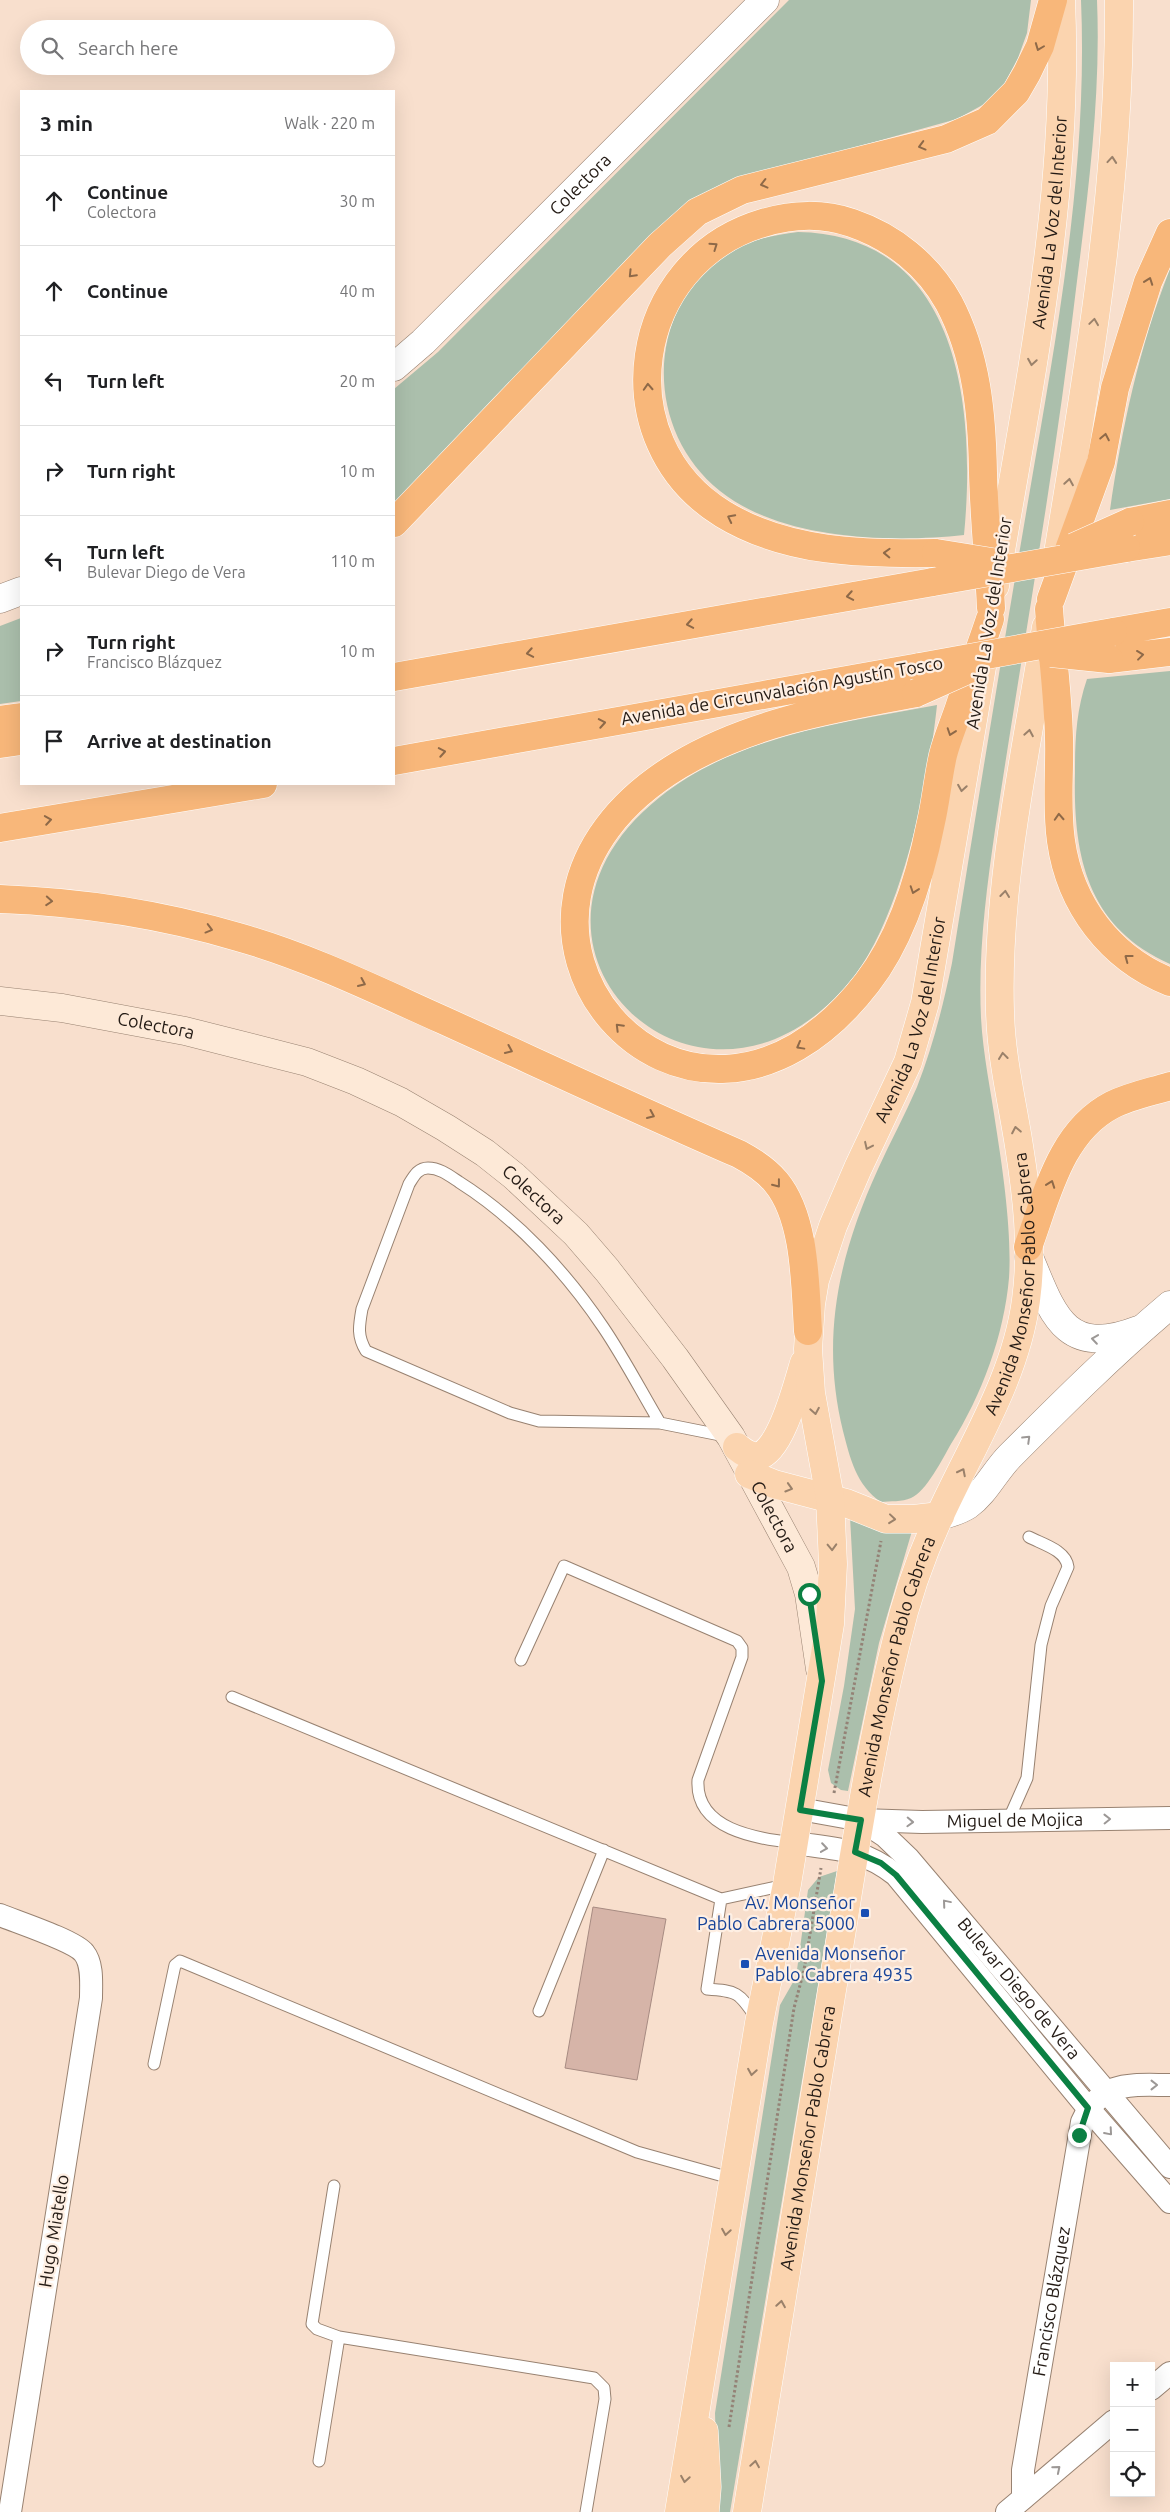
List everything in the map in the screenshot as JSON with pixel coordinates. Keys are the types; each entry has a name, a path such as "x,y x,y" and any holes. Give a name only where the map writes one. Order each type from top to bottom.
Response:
{"highway":[{"path":"395,522 653,252 697,212 718,200 742,190 946,139 987,121 1006,104 1027,73 1040,46 1054,0"},
{"path":"918,680 731,740 680,764 661,777 641,792 610,823 589,855 581,875 576,898 576,941 587,979 595,997 620,1029 650,1050 679,1063 704,1069 730,1070 778,1057 820,1034 838,1017 869,981 894,940 905,914 926,849 944,753 991,614 980,404 958,324 938,286 908,253 890,239 845,220 820,216 774,220 750,227 727,237 692,264 677,282 659,315 650,346 647,371 652,416 663,447 683,480 700,498 724,514 773,536 841,551 936,554 1029,566"},
{"path":"1170,233 1148,282 1115,388 1101,462 1050,604 1059,738 1061,840 1066,869 1076,895 1090,920 1110,944 1130,960 1170,982"},
{"path":"395,677 1029,566 1128,535 1170,514"},
{"path":"1128,535 1170,541"},
{"name":"Avenida de Circunvalación Agustín Tosco","path":"395,761 918,680 1016,650 1170,622"},
{"path":"1016,650 1109,659 1170,652"},
{"path":"0,720 20,717"},
{"path":"0,744 20,741"},
{"path":"0,828 257,785"},
{"path":"0,899 49,901 143,914 239,937 289,954 384,993 750,1160 776,1182 790,1207 801,1254 808,1340"},
{"path":"1029,1252 1059,1163 1080,1129 1094,1116 1112,1105 1170,1086"}],"main road":[{"name":"Avenida La Voz del Interior","path":"808,1340 816,1280 833,1226 908,1062 925,1003 1039,323 1052,220 1062,96 1061,0"},
{"path":"1050,604 1085,382 1106,221 1117,100 1119,0"},
{"name":"Avenida Monseñor Pablo Cabrera","path":"747,2512 855,1852 897,1638 914,1579 940,1516 986,1422 1011,1360 1026,1304 1029,1252 1023,1178 1000,1026 1000,946 1011,844 1050,604"},
{"name":"Colectora","path":"0,1000 62,1008 185,1031 289,1057 356,1080 401,1102 485,1153 514,1176 576,1234 639,1310 734,1442 749,1474 791,1545 801,1567 809,1594 822,1681"},
{"path":"734,1442 748,1454 758,1456 763,1454 774,1443 787,1416 808,1340"},
{"path":"679,2512 760,2023 787,1884 822,1681 832,1594 830,1498 811,1393 808,1340"},
{"path":"749,1474 797,1490 830,1498 886,1519 914,1519 940,1516"},
{"path":"700,2385 706,2470 704,2512"}],"street":[{"name":"Colectora","path":"395,366 443,322 765,0"},
{"path":"0,599 20,591"},
{"path":"1029,1252 1053,1313 1070,1332 1102,1340 1117,1338 1142,1328"},
{"path":"940,1516 957,1511 977,1497 1005,1461 1142,1328 1170,1305"},
{"name":"Miguel de Mojica","path":"800,1810 861,1820 1008,1821 1170,1818"},
{"name":"Bulevar Diego de Vera","path":"861,1820 885,1836 908,1859 1170,2166"},
{"name":"Bulevar Diego de Vera","path":"794,1843 855,1852 881,1863 896,1875 1088,2108 1170,2202"},
{"name":"Hugo Miatello","path":"0,1916 84,1951 88,1959 91,1979 91,1998 10,2512"},
{"path":"1088,2108 1105,2092 1115,2087 1170,2085"},
{"name":"Francisco Blázquez","path":"1015,2505 1023,2470 1079,2135 1088,2108"},
{"path":"1155,2386 1170,2374"},
{"path":"1015,2505 1110,2424"}],"lane":[{"path":"660,1422 603,1328 577,1292 530,1240 483,1198 440,1170 427,1168 418,1171 409,1184 362,1309 358,1330 360,1342 366,1351 510,1413 538,1422 660,1422 734,1442"},
{"path":"1008,1821 1027,1778 1041,1645 1045,1625 1068,1567 1067,1560 1062,1554 1029,1537"},
{"path":"521,1660 564,1566 738,1641 742,1648 742,1657 698,1780 697,1794 704,1810 724,1825 752,1838 794,1843"},
{"path":"232,1697 721,1899 787,1884"},
{"path":"538,2011 604,1850"},
{"path":"721,1899 707,1989 733,1991 745,2000 760,2023"},
{"path":"154,2064 175,1965 180,1961 637,2152 734,2179"},
{"path":"334,2186 312,2324 317,2329 339,2336 594,2378 604,2388 605,2399 586,2512"},
{"path":"319,2461 339,2336"}],"path":[{"path":"830,1815 883,1532"},
{"path":"729,2432 794,2008 804,1970 825,1848"}],"green space":[{"path":"789,0 1031,0 1027,33 1018,58 1000,92 988,102 957,119 756,175 395,506 395,388 438,352"},
{"path":"1081,0 1097,0 1097,73 1089,181 1068,357 995,830 982,947 980,994 982,1032 1006,1202 1010,1261 1009,1278 997,1343 982,1385 934,1474 917,1495 900,1501 881,1502 866,1488 855,1470 843,1431 836,1396 833,1362 837,1297 853,1233 864,1201 923,1072 937,1026 952,963 1051,368 1069,246 1080,123 1082,62"},
{"path":"798,232 852,241 894,263 925,296 947,338 960,385 966,435 967,486 964,535 870,538 804,529 773,520 745,507 720,491 695,465 677,435 667,403 664,368 669,335 681,303 702,275 730,252 763,238"},
{"path":"1170,269 1170,499 1110,510 1133,388 1149,328"},
{"path":"20,618 20,701 0,704 0,626"},
{"path":"1170,671 1170,964 1142,949 1120,930 1103,909 1091,886 1082,860 1077,833 1075,749 1080,703 1087,679"},
{"path":"937,705 927,771 911,846 887,917 872,949 855,975 796,1028 736,1049 679,1042 632,1014 600,969 591,915 609,855 660,797 690,776 723,759 757,745 792,734 828,726"},
{"path":"850,1517 883,1532 912,1531 879,1643 848,1791 841,1790 831,1783 828,1770 844,1686 855,1609"},
{"path":"837,1871 730,2512 714,2512 717,2481 715,2413 780,2005 796,1977 808,1890 819,1877"}],"building":[{"path":"593,1907 666,1919 637,2080 565,2068"}],"place":[{"name":"Av. Monseñor Pablo Cabrera 5000","path":"865,1913"},
{"name":"Avenida Monseñor Pablo Cabrera 4935","path":"745,1964"}],"route":[{"path":"809,1594 822,1681 800,1810 861,1820 855,1852 881,1863 896,1875 1088,2108 1079,2135"}]}
